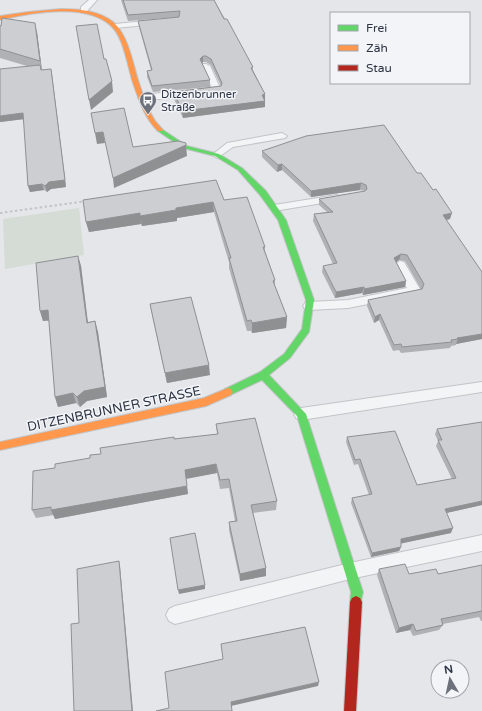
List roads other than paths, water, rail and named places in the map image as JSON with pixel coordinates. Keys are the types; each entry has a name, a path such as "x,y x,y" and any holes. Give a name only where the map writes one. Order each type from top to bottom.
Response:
{"street":[{"path":"0,18 28,12 60,9 84,9 98,14 115,26"},
{"name":"DITZENBRUNNER STRASSE","path":"0,446 206,402 263,375 287,356 306,330 310,300 297,258 282,220 263,193 240,169 217,155 185,147 168,137 152,121 115,26"},
{"path":"263,375 301,414 357,592 350,711"}],"lane":[{"path":"84,9 93,0"},
{"path":"115,26 161,22"},
{"path":"142,98 217,90 206,66"},
{"path":"217,155 230,145 282,136"},
{"path":"274,208 344,196"},
{"path":"309,306 348,304 415,291 400,265"},
{"path":"301,414 482,387"},
{"path":"174,615 350,571 482,543"}],"place":[{"name":"Ditzenbrunner Straße","path":"148,115"}]}
